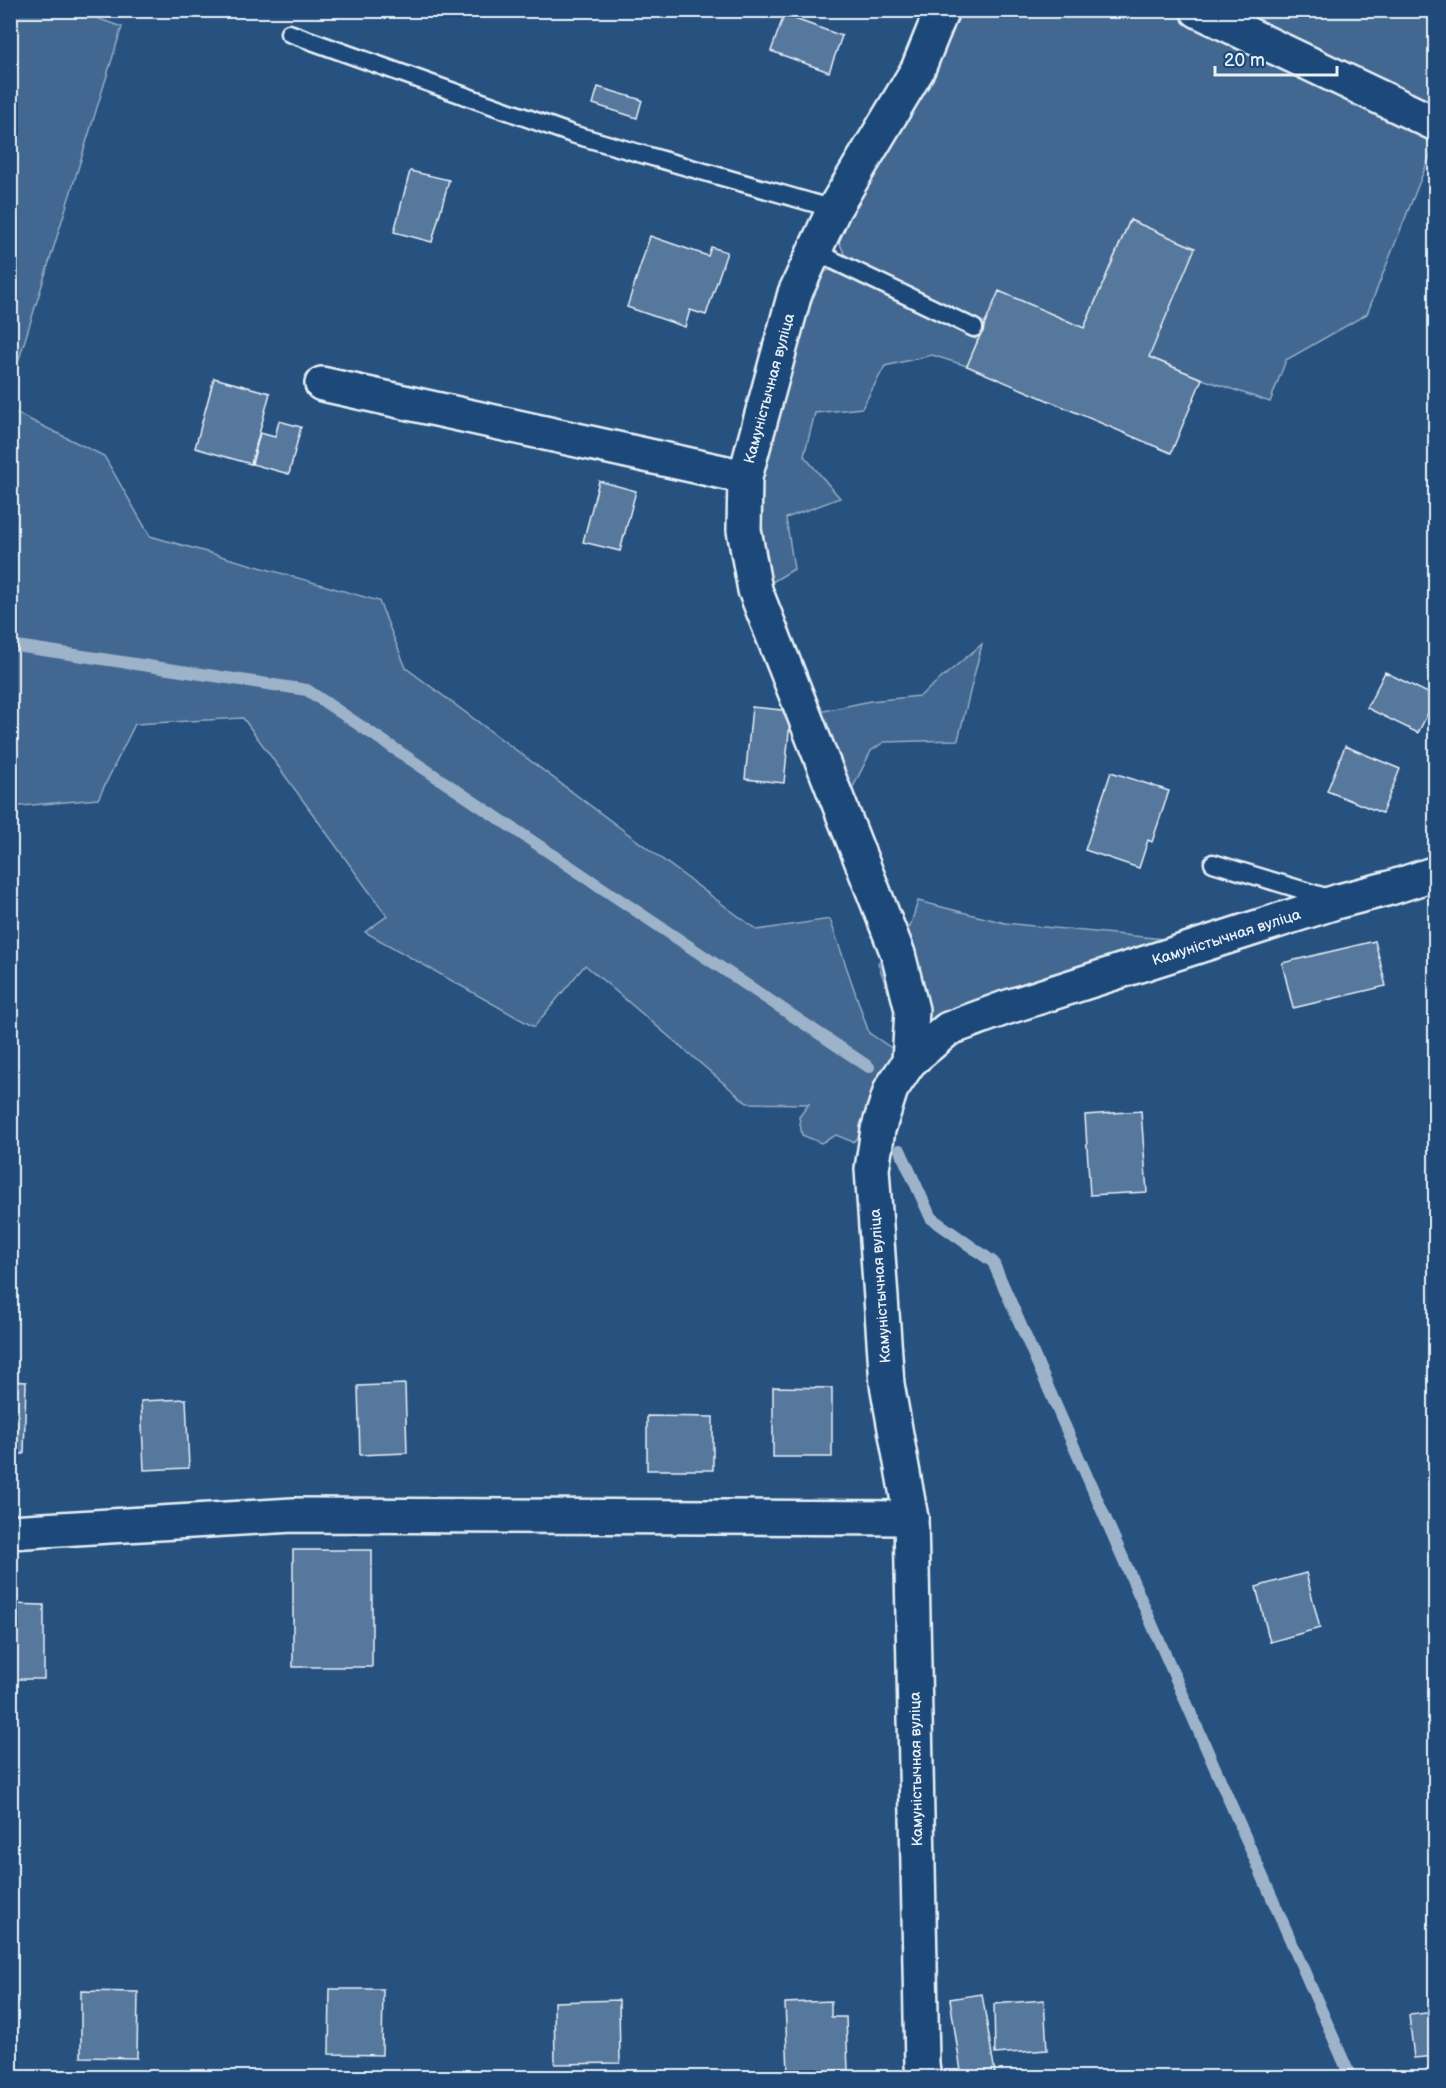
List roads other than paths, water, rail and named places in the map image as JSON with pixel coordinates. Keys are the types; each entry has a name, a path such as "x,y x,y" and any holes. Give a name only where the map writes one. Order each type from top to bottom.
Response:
{"street":[{"name":"Камуністычная вуліца","path":"322,384 745,477 795,293 834,209 918,69 942,10"},
{"path":"1197,10 1436,124"},
{"path":"745,477 744,530 755,590 898,954 912,1010 909,1062"},
{"name":"Камуністычная вуліца","path":"924,2078 911,1518 887,1384 872,1169 878,1130 891,1089 909,1062 948,1029 1339,901 1436,873"},
{"path":"10,1532 293,1515 911,1518"}],"lane":[{"path":"289,33 572,134 834,209"},
{"path":"814,251 974,328"},
{"path":"1213,863 1339,901"}],"waterway":[{"path":"10,645 307,690 869,1067"},
{"path":"900,1150 931,1218 993,1262 1351,2078"}]}
